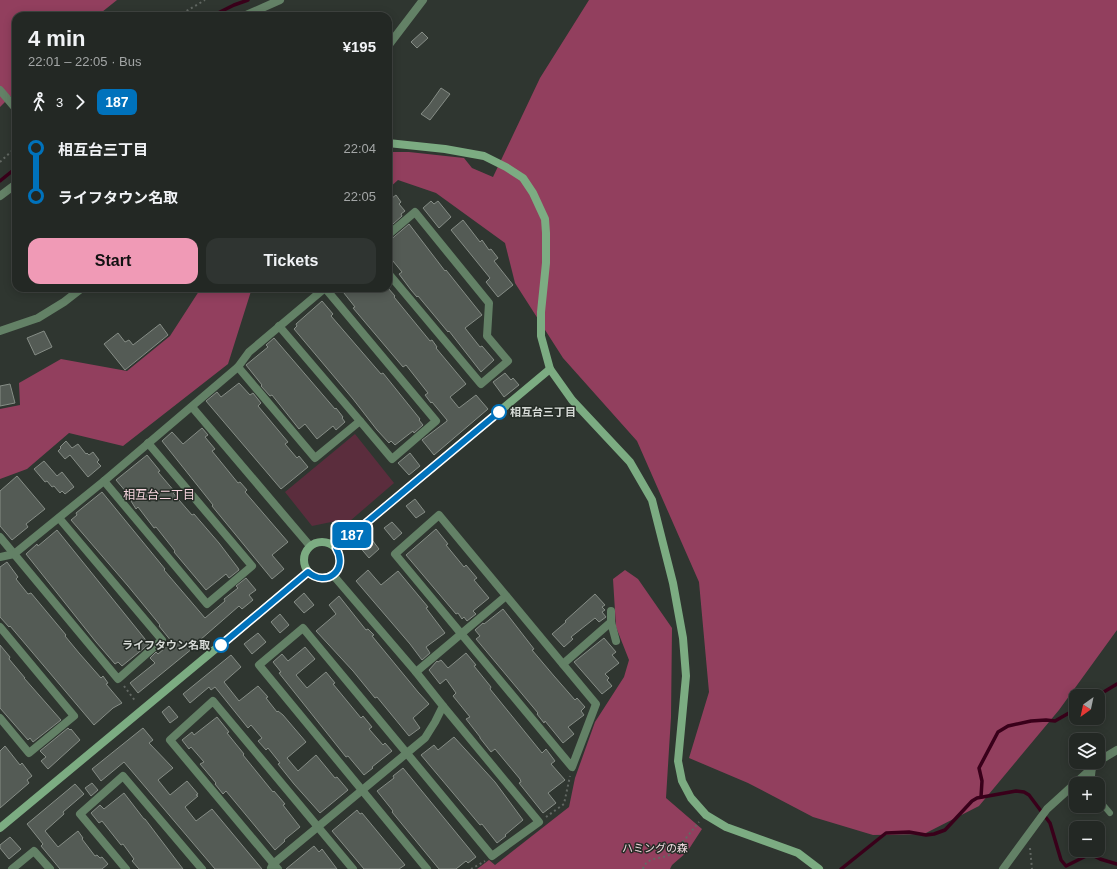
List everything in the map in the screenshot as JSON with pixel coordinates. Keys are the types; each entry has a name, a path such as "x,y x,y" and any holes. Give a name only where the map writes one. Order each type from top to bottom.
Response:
{"street":[{"path":"253,12 280,0"},
{"path":"392,41 423,0"},
{"path":"0,90 12,104"},
{"path":"392,143 445,149 484,156 506,167 523,178 533,193 545,219 546,255 541,312 542,336 550,368 572,400 630,462 652,500 673,582 683,638 686,676 678,761 682,781 691,798 706,815 726,827 798,853 819,869"},
{"path":"0,196 12,187"},
{"path":"392,232 415,212 489,303 487,336 508,361 481,384 392,279"},
{"path":"0,331 38,318 77,292"},
{"path":"0,557 14,554 104,481 238,367 249,352 320,292"},
{"path":"279,326 392,459 436,421 328,292"},
{"path":"238,367 315,458 360,421"},
{"path":"336,548 550,368"},
{"path":"192,407 310,546"},
{"path":"104,481 207,604 252,566 148,443"},
{"path":"439,515 506,596 596,704 572,767 395,554 439,515"},
{"path":"0,537 118,679 162,640 59,518"},
{"path":"326,542 336,548 340,559 337,570 333,575 323,578 312,576 308,572 305,567 304,556 310,546 315,543 326,542"},
{"path":"0,828 308,572"},
{"path":"333,575 416,672 539,822 492,856 407,752 302,628 258,665 427,869"},
{"path":"416,672 506,596"},
{"path":"611,611 611,622 616,641"},
{"path":"563,664 611,622"},
{"path":"0,627 74,716 29,753 0,718"},
{"path":"353,869 318,826 213,701 170,740 274,867 318,826 425,738 436,722 443,706"},
{"path":"1105,757 1117,750"},
{"path":"1003,869 1046,809 1091,769"},
{"path":"126,869 80,814 123,776 202,869"},
{"path":"12,869 34,851 50,869"}],"lane":[{"path":"1105,807 1110,813"}],"path":[{"path":"185,12 205,0"},
{"path":"0,162 12,151"},
{"path":"118,679 136,702"},
{"path":"539,822 564,804 572,767"},
{"path":"643,869 650,859 670,855 706,815"},
{"path":"1028,834 1032,869"},
{"path":"471,869 492,856"}],"shaded area":[{"path":"355,434 394,483 343,527 336,521 312,526 285,492"}],"green space":[{"path":"0,0 117,0 102,12 12,12 12,95 0,107"},
{"path":"589,0 1117,0 1117,630 1074,689 1069,689 1069,696 1059,710 979,806 924,834 873,835 813,817 748,783 689,758 709,692 699,582 637,441 563,358 515,283 505,243 436,193 398,180 392,185 392,152 409,152 464,158 472,168 493,177 540,78"},
{"path":"198,292 251,292 228,364 123,446 69,433 27,469 0,479 0,409 20,405 19,383 61,359 127,371 170,336"},
{"name":"ハミングの森","path":"625,570 638,579 672,628 671,717 666,798 702,829 687,852 672,865 670,869 477,869 489,860 495,865 569,807 575,778 595,722 624,677 629,660 616,627 613,579"}],"building":[{"path":"422,32 428,38 417,48 411,42"},
{"path":"441,88 450,94 430,120 421,114"},
{"path":"396,195 401,202 399,204 405,211 393,224 392,223 392,198"},
{"path":"431,201 434,204 438,201 451,217 439,228 423,208"},
{"path":"463,220 480,242 482,240 489,250 491,249 498,258 494,261 513,285 498,297 486,282 490,278 451,230"},
{"path":"409,224 445,271 446,270 482,315 465,328 480,347 482,346 494,360 481,372 449,331 448,332 418,296 417,297 399,274 402,272 392,260 392,239"},
{"path":"343,292 392,292 430,341 432,340 437,347 436,348 466,384 450,397 459,408 476,395 488,409 434,455 422,440 447,420 425,395 428,393 406,365 403,367 353,308 355,307"},
{"path":"322,301 333,314 331,316 381,374 383,373 420,419 419,420 423,425 414,433 413,431 395,445 391,441 389,443 377,430 294,329 297,326 296,324"},
{"path":"160,324 168,335 125,370 104,344 118,333 125,342 129,340 133,345"},
{"path":"44,331 52,347 35,355 27,338"},
{"path":"274,338 343,417 342,418 345,422 336,430 333,426 317,439 305,424 299,429 272,395 270,396 261,386 262,385 246,365 268,347 266,345"},
{"path":"505,373 511,380 513,378 519,385 504,397 493,382"},
{"path":"239,383 250,395 253,393 261,403 258,406 288,442 285,444 297,458 299,456 308,467 281,489 206,401 217,392 221,397"},
{"path":"10,384 15,403 0,406 0,386"},
{"path":"202,428 208,435 205,437 215,449 212,451 238,483 240,482 247,490 245,492 288,542 272,555 284,569 272,579 212,506 213,505 162,441 172,432 183,444"},
{"path":"66,441 72,448 78,444 86,454 87,453 89,455 93,452 99,460 97,462 101,466 88,477 70,455 65,459 58,451"},
{"path":"410,453 420,466 409,475 398,463"},
{"path":"147,455 160,471 158,472 175,492 173,493 192,515 194,514 238,568 239,570 229,578 226,574 206,590 174,552 175,551 156,527 154,528 138,507 136,509 131,501 133,500 116,480"},
{"path":"44,461 57,476 62,472 74,487 65,494 62,491 60,493 47,481 45,482 34,469"},
{"path":"17,476 45,509 26,524 28,527 12,540 0,526 0,491"},
{"path":"102,492 165,569 164,570 205,618 225,601 224,599 238,588 236,586 246,578 256,590 249,595 253,600 242,609 239,606 192,647 193,648 138,693 130,683 155,663 150,658 156,652 158,654 172,642 128,586 71,520 77,515 76,513"},
{"path":"415,499 425,512 416,518 406,506"},
{"path":"392,522 402,533 394,540 384,528"},
{"path":"436,529 448,544 446,545 464,567 466,565 477,578 474,580 489,598 473,611 476,614 467,621 464,617 462,619 458,613 456,614 406,555"},
{"path":"57,530 149,644 122,666 118,662 115,664 96,642 26,554"},
{"path":"369,536 379,549 369,558 358,545"},
{"path":"7,562 18,577 16,579 28,594 31,593 79,653 101,678 103,676 108,683 106,684 122,703 113,708 94,725 10,626 9,627 0,617 0,567"},
{"path":"368,570 381,585 398,571 428,607 426,608 445,633 426,647 430,653 422,660 356,581"},
{"path":"304,593 314,605 304,613 294,602"},
{"path":"595,594 605,605 602,607 605,610 602,612 606,617 599,622 595,618 571,637 573,639 564,647 552,634"},
{"path":"339,596 366,630 368,629 374,635 372,636 429,704 413,718 420,728 409,736 377,697 375,698 353,671 316,631 336,614 329,605"},
{"path":"503,609 534,649 532,650 575,700 577,698 585,707 581,711 584,715 568,727 574,734 563,743 545,721 544,723 537,714 538,713 476,639 480,636 475,630"},
{"path":"280,614 289,625 280,633 271,622"},
{"path":"258,633 266,642 252,654 244,644"},
{"path":"604,638 616,652 612,655 619,663 605,674 609,678 607,680 612,686 602,694 574,662"},
{"path":"0,645 24,678 61,720 33,742 30,738 28,740 0,708"},
{"path":"305,647 315,659 296,675 307,688 326,672 335,683 333,684 361,718 363,716 372,727 369,729 383,745 385,743 392,751 364,775 348,756 346,757 279,673 281,672 273,662 282,654 288,661"},
{"path":"466,653 476,665 474,666 491,687 490,689 542,753 546,749 555,761 551,764 565,780 548,793 556,803 543,813 519,783 521,782 520,779 495,749 491,752 466,719 470,717 453,696 456,693 446,679 440,684 429,670 437,661 438,662 441,660 448,668"},
{"path":"231,655 241,667 224,682 239,701 258,686 268,697 266,698 277,712 278,711 283,715 306,742 287,758 298,771 316,755 335,778 337,777 348,790 320,813 278,764 280,763 268,748 266,750 258,741 262,738 251,725 248,728 215,687 211,690 209,687 190,703 183,694"},
{"path":"169,706 178,717 170,723 162,712"},
{"path":"217,717 229,732 227,733 244,754 243,755 273,792 274,791 285,804 283,805 300,827 284,840 285,841 275,850 226,791 223,794 200,764 204,762 191,747 189,749 182,740 192,732 194,735"},
{"path":"68,728 70,730 71,729 80,740 48,769 41,761 46,757 40,751"},
{"path":"143,728 153,740 149,743 173,768 158,780 170,795 187,781 198,794 196,795 198,796 185,807 196,821 212,809 262,869 215,869 124,762 101,781 92,769"},
{"path":"454,737 495,782 523,820 497,843 421,755 434,745 438,750"},
{"path":"5,746 20,765 22,763 32,776 27,780 29,783 0,808 0,751"},
{"path":"403,768 476,857 468,863 466,861 456,869 439,869 392,812 393,811 377,791 394,778 393,776"},
{"path":"92,783 98,790 91,796 85,788"},
{"path":"75,784 84,794 63,812 64,814 45,831 58,847 78,831 95,856 97,855 100,858 102,857 108,864 102,869 60,869 41,846 43,844 27,824"},
{"path":"124,793 183,869 139,869 132,861 134,859 123,844 121,845 102,821 99,823 91,813 100,805 104,809"},
{"path":"357,810 360,814 362,813 405,865 399,869 364,869 332,831"},
{"path":"10,837 21,849 9,859 0,848 0,845"},
{"path":"314,846 319,852 322,849 337,869 286,869"}],"waterway":[{"path":"220,12 248,0"},
{"path":"0,181 12,171"},
{"path":"1105,691 1117,684"},
{"path":"981,797 982,781 979,768 998,732 1008,726 1031,721 1055,721 1069,713"},
{"path":"841,869 886,833 909,832 926,835 934,834 945,830 972,801 977,798 1016,791 1024,792 1029,795 1050,823 1061,860 1066,866 1090,854 1100,859 1117,864"}],"bus line":[{"name":"187","path":"221,645 308,572 317,578 333,575 340,565 339,553 336,548 499,412"}],"place":[{"name":"相互台三丁目","path":"499,412"},
{"name":"ライフタウン名取","path":"221,645"}],"district":[{"name":"相互台二丁目","path":"159,495"}]}
